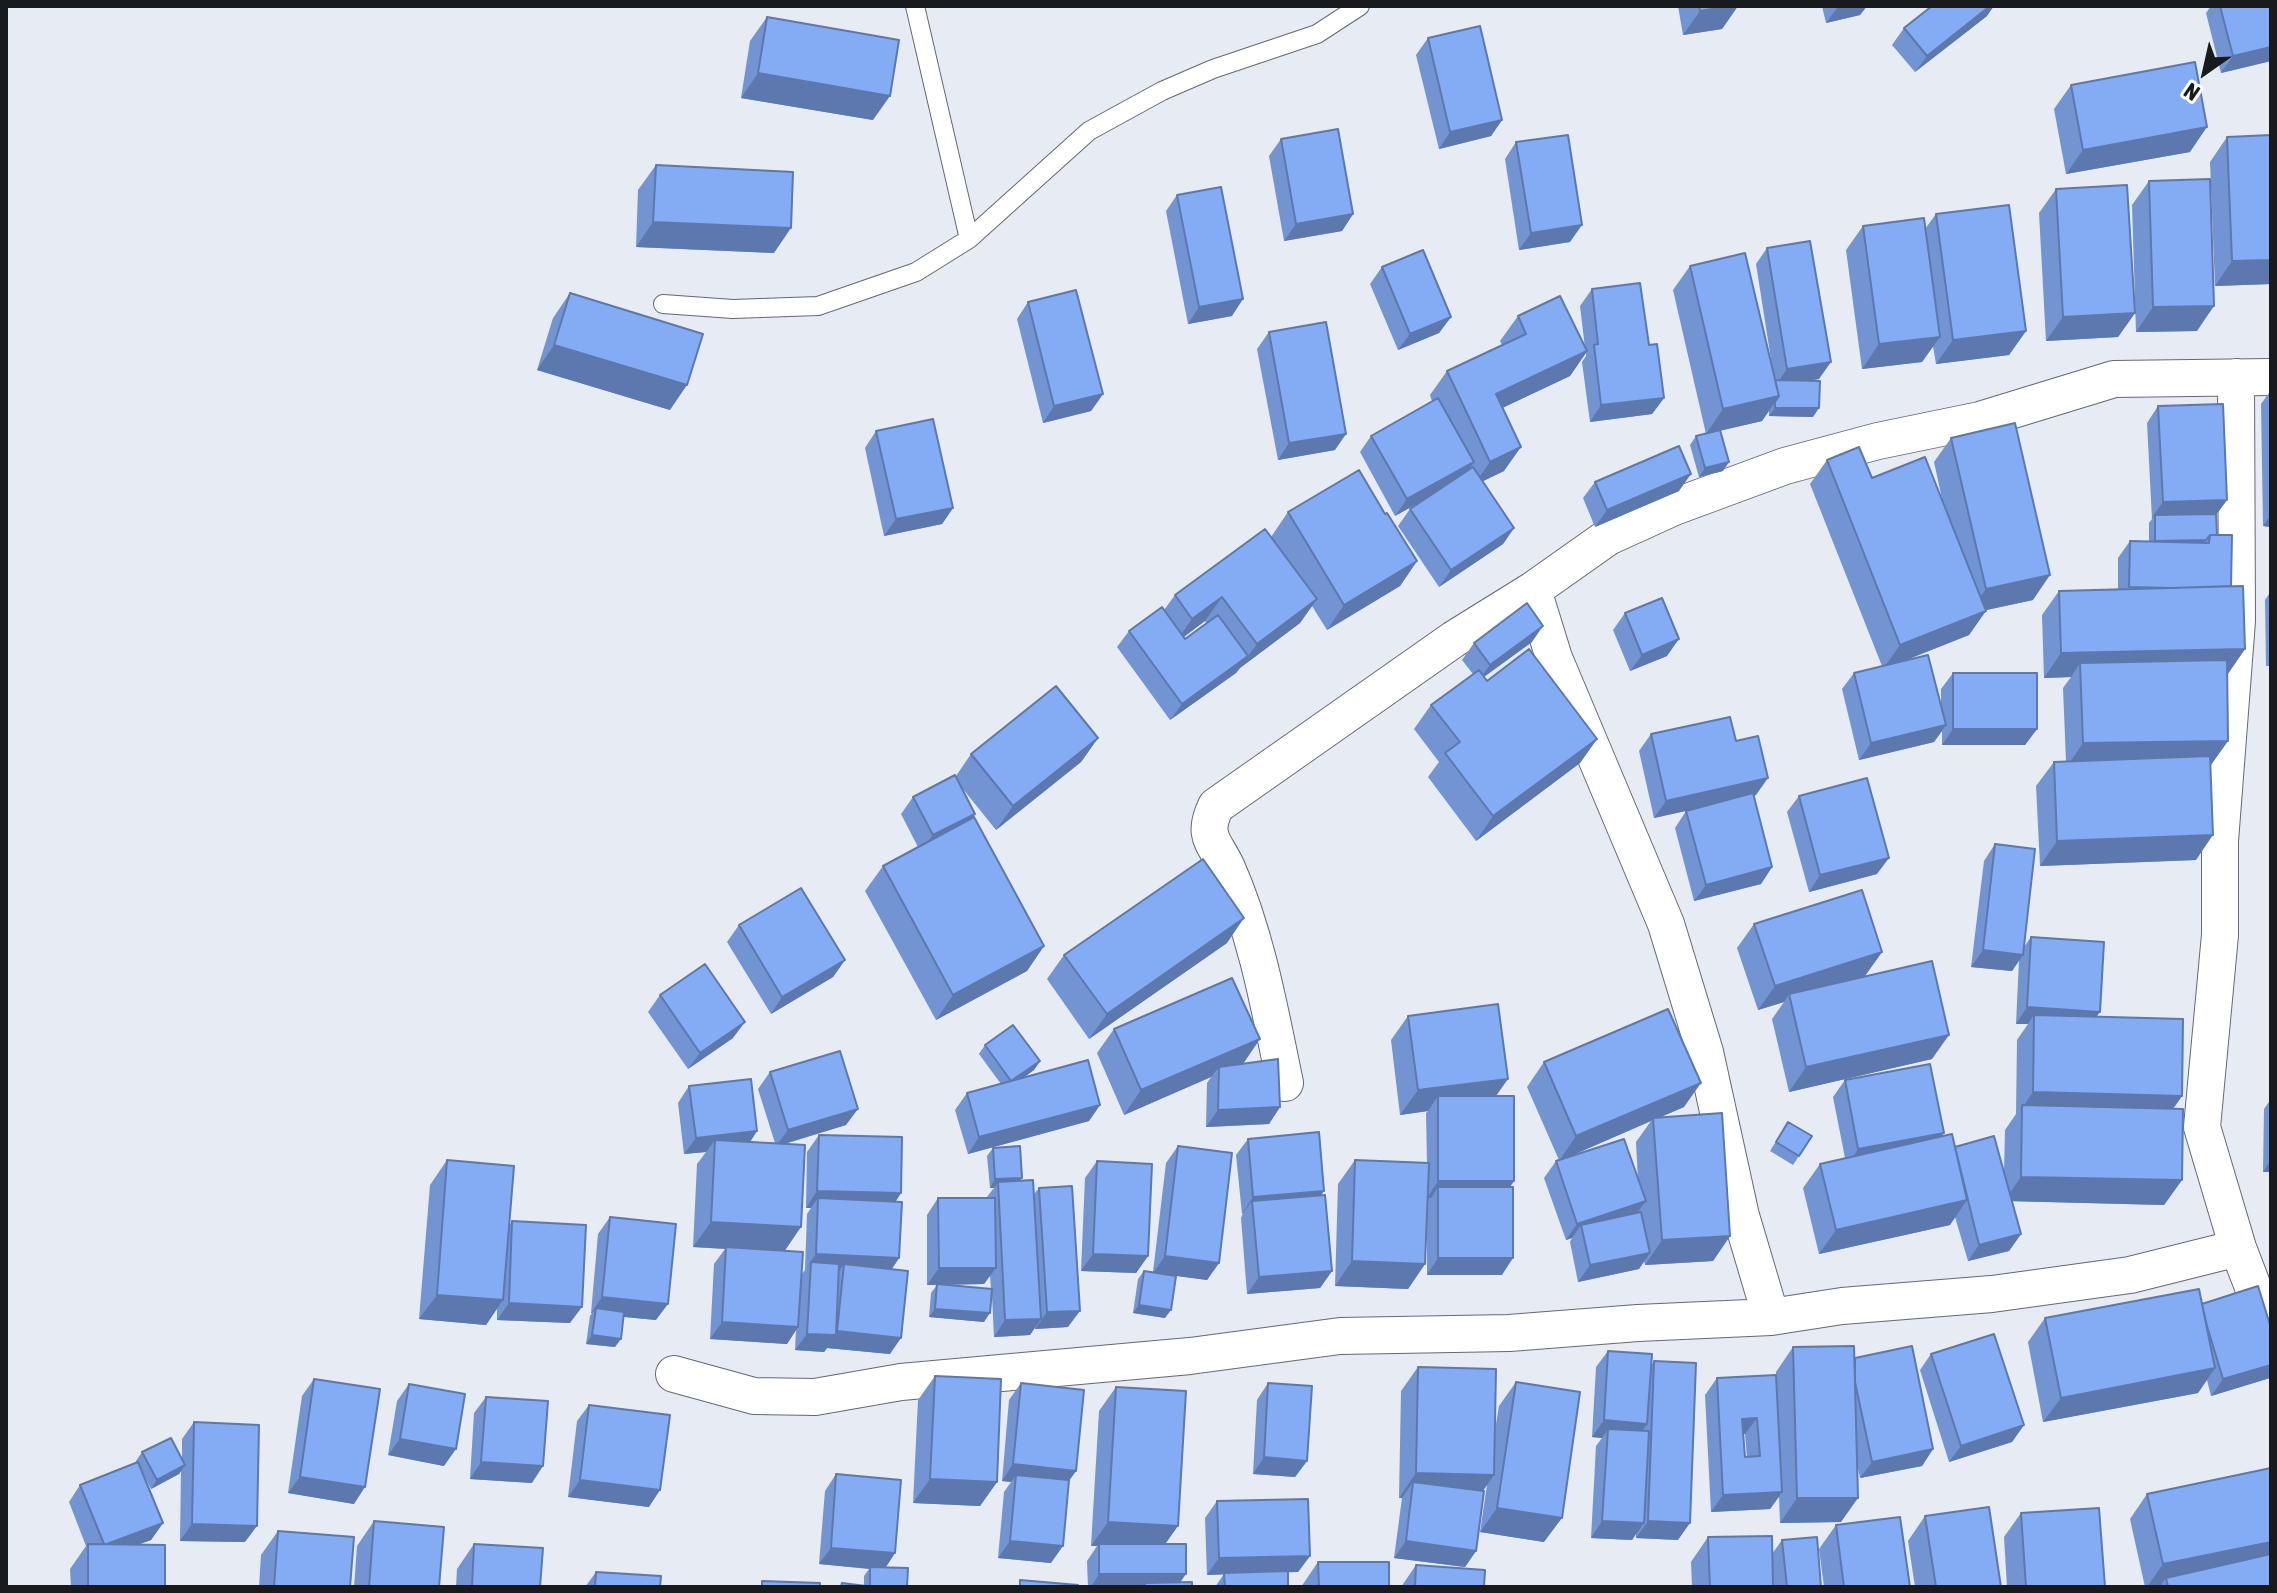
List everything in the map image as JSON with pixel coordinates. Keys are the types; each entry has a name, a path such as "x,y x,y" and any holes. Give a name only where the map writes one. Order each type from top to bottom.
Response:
{"street":[{"path":"1285,1083 1266,989 1254,949 1226,867 1210,841 1209,820 1216,806 1454,639 1533,590 1608,537 1674,507 1785,466 1878,441 1980,420 2114,379 2254,377 2220,841 2220,935 2202,1127 2238,1248 2271,1334"},
{"path":"1533,590 1554,658 1666,924 1705,1052 1741,1216 1771,1317"},
{"path":"674,1374 754,1396 815,1397 901,1382 1190,1356 1340,1336 1509,1333 1771,1317 1842,1306 1992,1294 2130,1275 2238,1248"}],"lane":[{"path":"915,6 969,239"},
{"path":"663,304 733,309 818,306 916,272 969,239 1089,131 1162,91 1213,69 1317,34 1360,6"}],"building":[{"path":"1699,6 1729,6 1700,11"},
{"path":"1932,6 1990,6 1927,56 1904,28"},
{"path":"2220,6 2271,6 2271,47 2233,56"},
{"path":"767,17 899,40 890,96 758,73"},
{"path":"1480,26 1502,120 1450,132 1428,38"},
{"path":"2195,62 2207,127 2083,150 2071,85"},
{"path":"1338,129 1353,214 1296,224 1281,139"},
{"path":"1568,135 1582,225 1531,233 1516,142"},
{"path":"2271,135 2271,260 2232,261 2227,137"},
{"path":"656,165 793,172 791,228 653,222"},
{"path":"2210,179 2214,306 2153,307 2149,181"},
{"path":"2127,185 2135,313 2063,317 2056,189"},
{"path":"1221,187 1243,299 1199,307 1177,195"},
{"path":"2009,205 2026,331 1953,340 1936,214"},
{"path":"1924,218 1940,337 1879,344 1863,226"},
{"path":"1810,241 1831,362 1787,369 1767,248"},
{"path":"1423,250 1451,317 1410,334 1382,267"},
{"path":"1745,253 1779,396 1723,409 1690,266"},
{"path":"1640,283 1649,345 1657,344 1664,398 1601,405 1592,289"},
{"path":"1076,290 1103,394 1054,406 1028,302"},
{"path":"570,293 703,334 687,385 554,345"},
{"path":"1560,296 1587,351 1496,394 1521,447 1490,462 1447,371 1526,334 1518,316"},
{"path":"1326,322 1346,434 1289,443 1269,332"},
{"path":"1775,380 1820,381 1819,408 1775,408 1779,396"},
{"path":"1438,398 1474,462 1407,499 1371,436"},
{"path":"2223,404 2227,500 2163,502 2158,406"},
{"path":"933,419 953,508 896,519 876,431"},
{"path":"2015,423 2050,575 1986,589 1951,438"},
{"path":"1720,430 1729,462 1705,468 1696,436"},
{"path":"1679,446 1691,474 1607,510 1595,482"},
{"path":"1859,447 1872,478 1925,457 1986,611 1900,645 1827,460"},
{"path":"1473,467 1514,528 1451,570 1410,509"},
{"path":"1359,470 1417,561 1344,605 1288,512"},
{"path":"2216,514 2217,535 2210,535 2206,540 2155,541 2155,515"},
{"path":"1265,529 1317,599 1257,644 1222,597 1192,619 1175,595"},
{"path":"2210,535 2232,535 2231,586 2129,587 2130,541 2209,543"},
{"path":"2243,586 2245,649 2061,653 2059,591"},
{"path":"1662,598 1679,639 1642,655 1625,613"},
{"path":"1527,603 1543,626 1490,665 1474,643"},
{"path":"1162,607 1185,639 1218,615 1248,656 1182,704 1129,631"},
{"path":"1529,649 1597,739 1493,816 1445,753 1460,742 1431,705 1479,670 1487,681"},
{"path":"1928,655 1946,725 1871,743 1854,673"},
{"path":"2227,660 2228,741 2083,743 2080,663"},
{"path":"1953,673 2037,673 2037,729 1953,729"},
{"path":"1056,686 1098,738 1013,806 971,754"},
{"path":"1730,717 1736,741 1758,736 1768,778 1666,801 1651,734"},
{"path":"2210,756 2213,835 2057,841 2054,762"},
{"path":"955,775 975,814 933,835 913,797"},
{"path":"1867,778 1889,858 1820,875 1799,796"},
{"path":"1753,793 1772,867 1706,885 1686,811"},
{"path":"974,817 1044,946 953,995 883,866"},
{"path":"1995,844 2035,849 2023,955 1983,950"},
{"path":"1203,859 1244,918 1107,1014 1064,955"},
{"path":"801,888 845,960 782,997 739,925"},
{"path":"1862,890 1882,952 1775,986 1754,924"},
{"path":"2031,937 2104,942 2100,1012 2027,1007"},
{"path":"1932,961 1949,1035 1806,1067 1789,994"},
{"path":"705,964 745,1022 700,1053 660,995"},
{"path":"1232,978 1260,1039 1141,1090 1114,1029"},
{"path":"1498,1004 1508,1079 1418,1090 1408,1016"},
{"path":"1668,1009 1701,1083 1576,1136 1544,1062"},
{"path":"2034,1015 2183,1019 2182,1096 2033,1092"},
{"path":"1013,1025 1040,1061 1011,1081 985,1045"},
{"path":"840,1051 858,1109 788,1130 770,1072"},
{"path":"1278,1059 1280,1107 1218,1110 1219,1067"},
{"path":"1088,1060 1100,1105 979,1137 967,1093"},
{"path":"1930,1064 1944,1133 1858,1149 1845,1080"},
{"path":"751,1079 757,1131 696,1138 689,1086"},
{"path":"1438,1096 1514,1096 1514,1181 1438,1181"},
{"path":"2022,1105 2183,1109 2182,1180 2021,1177"},
{"path":"1722,1113 1730,1236 1662,1240 1653,1118"},
{"path":"1788,1122 1812,1136 1799,1156 1776,1142"},
{"path":"1319,1132 1324,1191 1253,1197 1248,1139"},
{"path":"1952,1134 1967,1200 1836,1230 1820,1164"},
{"path":"819,1135 902,1137 901,1193 817,1191"},
{"path":"1994,1136 2021,1234 1979,1245 1955,1147"},
{"path":"1624,1139 1646,1201 1577,1224 1556,1161"},
{"path":"715,1140 805,1145 801,1227 711,1222"},
{"path":"1020,1146 1022,1178 995,1179 993,1148"},
{"path":"1178,1146 1232,1153 1219,1263 1165,1256"},
{"path":"447,1160 514,1166 503,1300 437,1295"},
{"path":"1355,1160 1429,1163 1425,1264 1352,1261"},
{"path":"1097,1161 1152,1164 1148,1256 1093,1254"},
{"path":"1033,1180 1041,1319 1005,1320 998,1182"},
{"path":"1072,1186 1080,1311 1047,1312 1039,1188"},
{"path":"1438,1187 1513,1187 1513,1258 1438,1258"},
{"path":"1325,1195 1332,1271 1259,1277 1252,1201"},
{"path":"818,1198 902,1202 899,1258 816,1254"},
{"path":"938,1198 995,1198 996,1268 939,1268"},
{"path":"1641,1212 1650,1253 1590,1265 1581,1225"},
{"path":"610,1217 676,1224 668,1304 602,1297"},
{"path":"512,1221 586,1225 582,1307 509,1303"},
{"path":"726,1247 803,1252 798,1327 722,1322"},
{"path":"811,1262 839,1264 836,1335 807,1334"},
{"path":"844,1264 908,1271 901,1338 837,1331"},
{"path":"1144,1271 1176,1276 1171,1310 1139,1305"},
{"path":"937,1284 992,1289 990,1313 935,1309"},
{"path":"2258,1286 2271,1328 2271,1365 2223,1379 2202,1304"},
{"path":"2199,1289 2215,1368 2061,1398 2045,1318"},
{"path":"596,1308 624,1312 621,1339 592,1335"},
{"path":"1994,1334 2024,1425 1961,1446 1931,1354"},
{"path":"1854,1346 1858,1498 1797,1498 1793,1347"},
{"path":"1912,1346 1933,1449 1872,1462 1855,1382 1855,1358"},
{"path":"1608,1351 1652,1354 1647,1424 1604,1420"},
{"path":"1654,1361 1696,1363 1690,1523 1648,1521"},
{"path":"1418,1367 1496,1369 1494,1475 1416,1473"},
{"path":"1776,1375 1782,1492 1723,1495 1717,1378","holes":["1757,1418 1760,1456 1745,1457 1742,1419"]},
{"path":"935,1376 1001,1379 997,1482 930,1479"},
{"path":"314,1379 380,1389 365,1487 300,1477"},
{"path":"1516,1382 1580,1392 1562,1518 1497,1508"},
{"path":"1021,1383 1084,1390 1076,1471 1013,1464"},
{"path":"1268,1383 1312,1386 1307,1461 1264,1457"},
{"path":"409,1384 465,1394 456,1449 400,1439"},
{"path":"1116,1387 1186,1391 1178,1526 1108,1522"},
{"path":"486,1397 548,1401 543,1466 481,1462"},
{"path":"589,1405 670,1415 660,1490 580,1480"},
{"path":"194,1422 259,1425 257,1526 192,1524"},
{"path":"1608,1429 1649,1431 1644,1523 1602,1521"},
{"path":"171,1438 185,1465 157,1480 142,1452"},
{"path":"138,1462 163,1523 104,1544 80,1485"},
{"path":"2271,1468 2271,1542 2163,1564 2147,1494"},
{"path":"836,1474 901,1480 895,1553 831,1548"},
{"path":"1016,1475 1069,1480 1063,1546 1010,1541"},
{"path":"1413,1482 1484,1491 1476,1551 1406,1541"},
{"path":"1308,1499 1310,1556 1219,1558 1217,1501"},
{"path":"1989,1507 2001,1587 1936,1587 1925,1516"},
{"path":"2099,1508 2105,1587 2026,1587 2021,1513"},
{"path":"1900,1517 1910,1587 1844,1587 1836,1525"},
{"path":"374,1521 444,1527 439,1587 369,1587"},
{"path":"278,1531 354,1537 350,1587 274,1587"},
{"path":"1772,1536 1773,1587 1710,1587 1708,1537"},
{"path":"1817,1537 1821,1587 1787,1587 1782,1540"},
{"path":"88,1544 165,1545 165,1587 88,1587"},
{"path":"474,1544 543,1548 540,1587 472,1587"},
{"path":"1099,1544 1186,1544 1186,1574 1099,1574"},
{"path":"2271,1554 2271,1587 2168,1587 2166,1578"},
{"path":"1318,1562 1389,1562 1389,1587 1319,1587"},
{"path":"1416,1565 1485,1570 1484,1587 1415,1587"},
{"path":"870,1567 908,1568 907,1587 870,1586"},
{"path":"1288,1571 1288,1587 1225,1587 1224,1573"},
{"path":"596,1572 661,1576 660,1587 595,1587"},
{"path":"1020,1580 1078,1585 1078,1587 1020,1587"},
{"path":"762,1581 820,1583 820,1587 762,1587"},
{"path":"1192,1582 1192,1587 1145,1587 1145,1583"},
{"path":"842,1583 874,1587 841,1587"}]}
